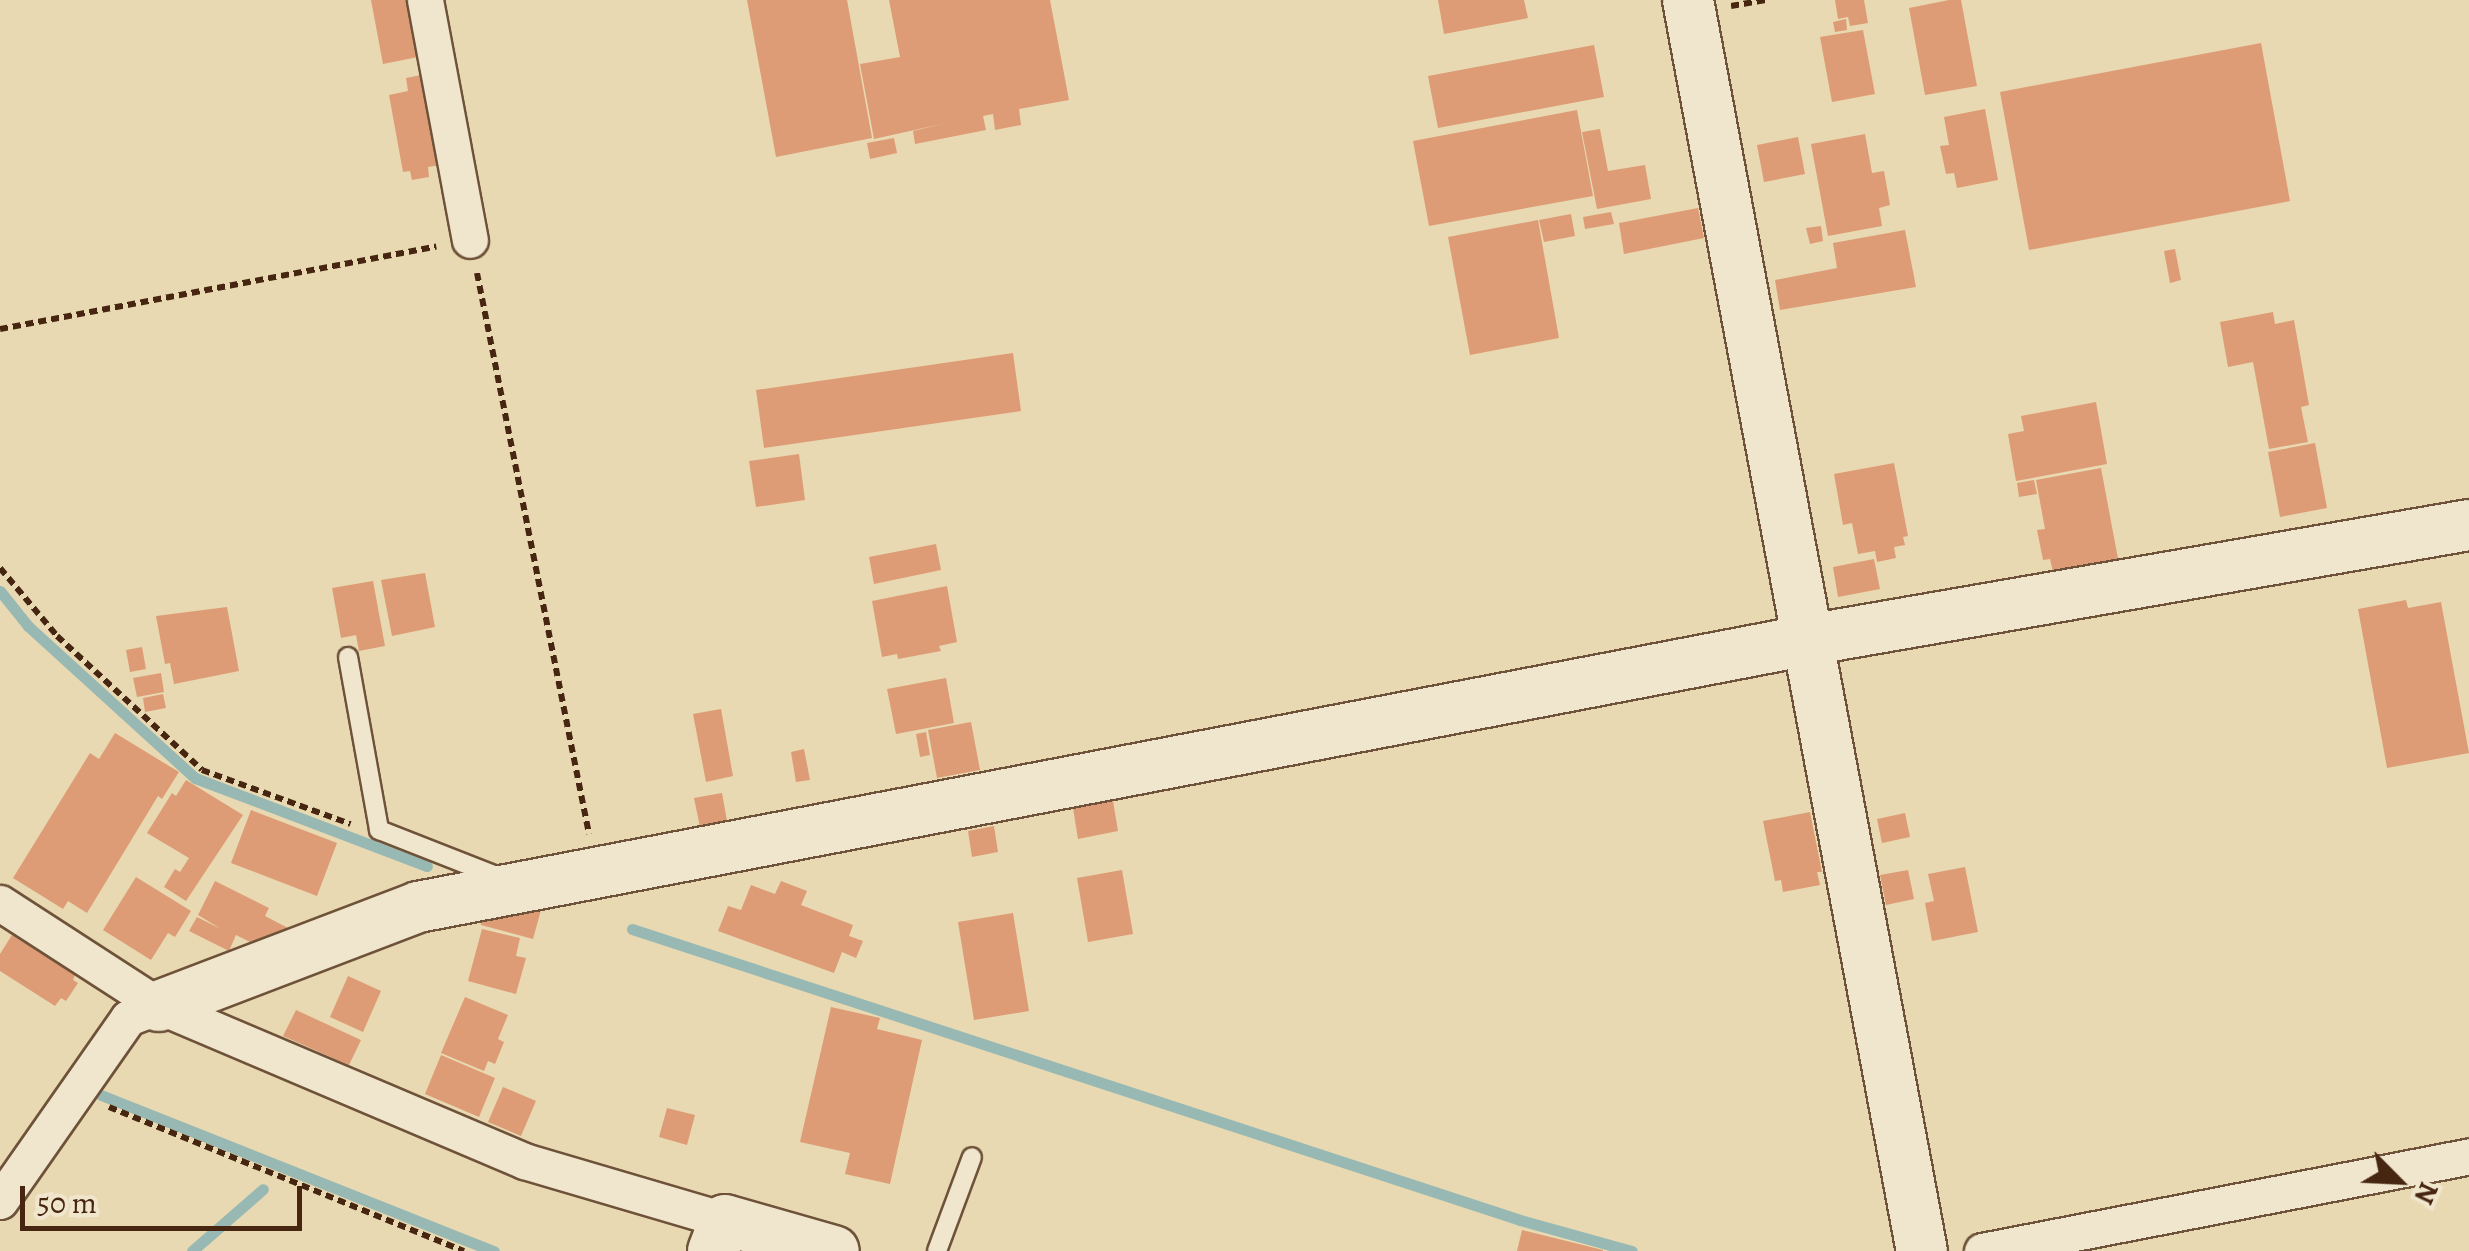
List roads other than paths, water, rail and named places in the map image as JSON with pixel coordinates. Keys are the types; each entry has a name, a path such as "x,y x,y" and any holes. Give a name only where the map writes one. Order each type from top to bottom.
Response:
{"street":[{"path":"426,0 470,240"},
{"path":"1688,0 1922,1251"},
{"path":"0,1201 128,1018 418,907 1808,640 2469,525"},
{"path":"0,903 159,1006 524,1161 719,1236 834,1251"},
{"path":"1982,1251 2469,1156"}],"lane":[{"path":"348,658 379,830 524,886"},
{"path":"938,1251 972,1157"}],"waterway":[{"path":"0,591 28,626 195,778 427,866"},
{"path":"632,929 1520,1220 1632,1251"},
{"path":"101,1095 494,1251"},
{"path":"192,1251 263,1189"}]}
